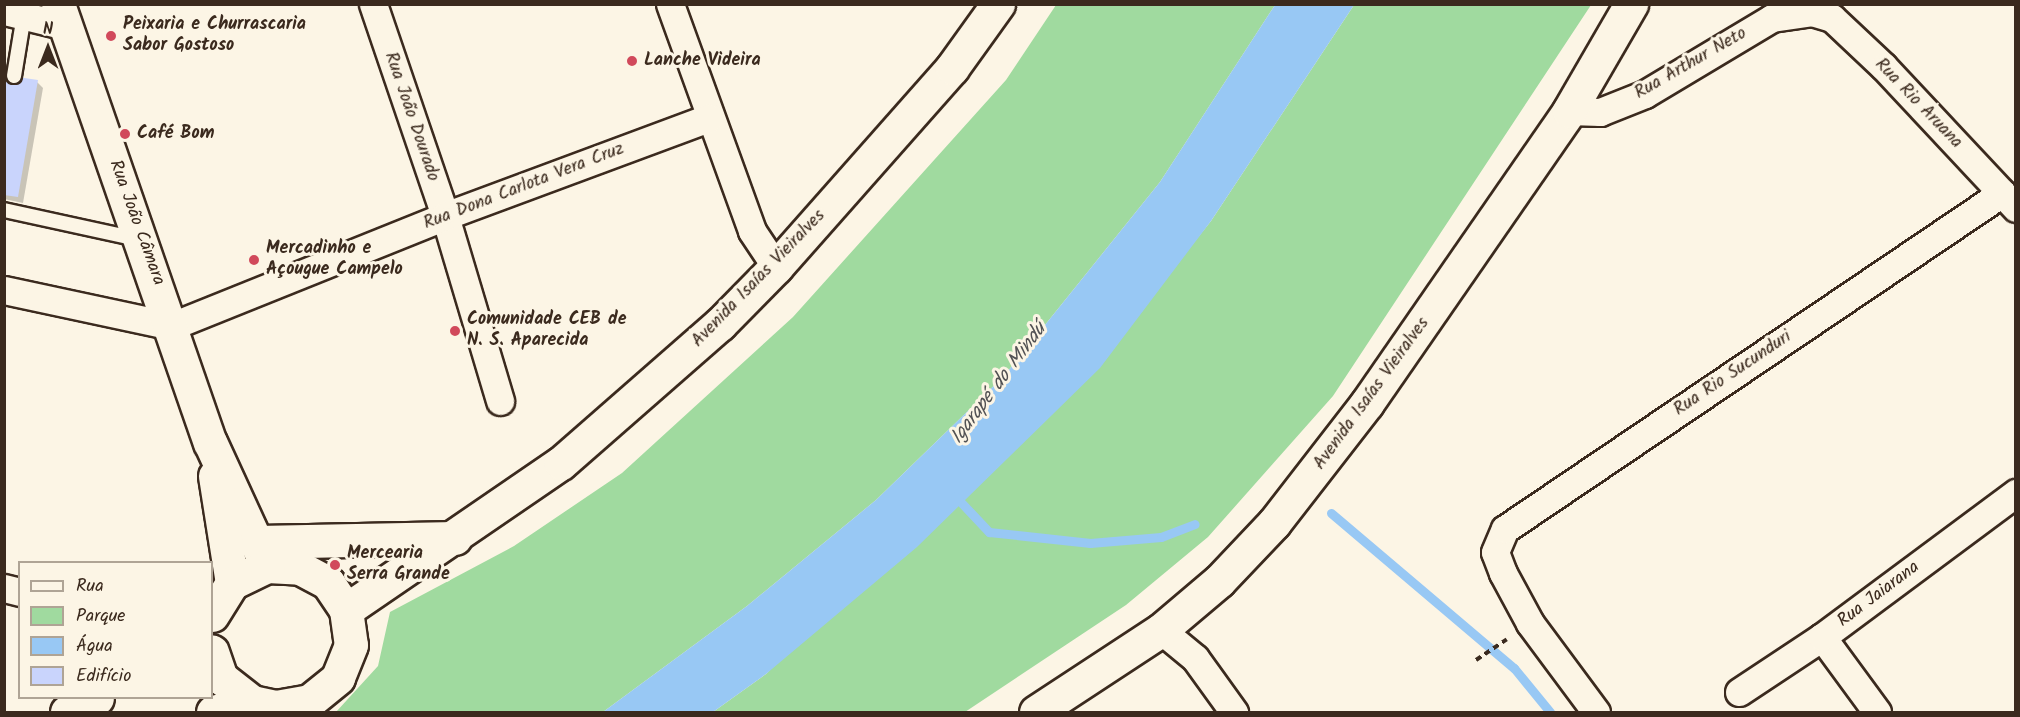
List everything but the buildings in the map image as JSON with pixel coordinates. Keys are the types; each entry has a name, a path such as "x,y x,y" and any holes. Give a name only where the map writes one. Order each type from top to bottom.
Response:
{"main road":[{"name":"Avenida Isaías Vieiralves","path":"346,610 455,538 561,463 720,324 776,267 952,68 998,4"},
{"name":"Avenida Isaías Vieiralves","path":"1036,712 1161,630 1219,581 1316,472 1569,111 1631,4"},
{"name":"Rua João Câmara","path":"62,16 172,326 210,442 262,554"},
{"name":"Rua João Câmara","path":"210,442 232,583"},
{"path":"213,613 232,583 262,554 455,538"},
{"path":"213,712 310,701 338,678 351,645 346,610 328,583 300,568 262,554"},
{"path":"213,655 221,678 269,707"},
{"path":"67,712 95,699"}],"street":[{"name":"Rua João Dourado","path":"373,4 445,216 500,401"},
{"path":"670,4 709,118 752,231 776,267"},
{"name":"Rua Arthur Neto","path":"1569,111 1600,112 1645,94 1772,18 1812,12"},
{"name":"Rua Rio Aruana","path":"1812,12 1832,18 1884,67 2009,200"},
{"path":"14,13 62,16"},
{"name":"Rua Dona Carlota Vera Cruz","path":"172,326 445,216 709,118"},
{"name":"Rua Rio Sucunduri","path":"1596,712 1530,624 1503,573 1495,552 1505,530 2009,200"},
{"path":"4,290 172,326"},
{"name":"Rua Jaiarana","path":"1739,692 1822,637 2016,493"},
{"path":"1161,630 1195,658 1234,712"},
{"path":"1822,637 1877,712"}],"lane":[{"path":"14,13 14,76"},
{"path":"4,210 142,240"}],"path":[{"path":"1476,660 1530,624"}],"green space":[{"path":"1056,5 1275,5 1160,182 1004,376 876,500 747,606 603,712 336,712 378,666 390,612 514,546 622,473 793,317 1006,80"},
{"path":"1354,5 1591,5 1333,396 1208,537 1126,605 965,712 713,712 766,674 1175,266 1211,221"}],"water":[{"name":"Igarapé do Mindú","path":"1275,5 1354,5 1211,221 1100,368 917,547 766,674 713,712 603,712 747,606 876,500 1004,376 1160,182"}],"waterway":[{"path":"955,496 989,532 1090,543 1161,537 1195,524"},
{"path":"1331,513 1514,668 1550,712"}],"place":[{"name":"Peixaria e Churrascaria Sabor Gostoso","path":"111,36"},
{"name":"Lanche Videira","path":"632,61"},
{"name":"Café Bom","path":"125,134"},
{"name":"Mercadinho e Açougue Campelo","path":"254,260"},
{"name":"Comunidade CEB de N. S. Aparecida","path":"455,331"},
{"name":"Mercearia Serra Grande","path":"335,565"}]}
